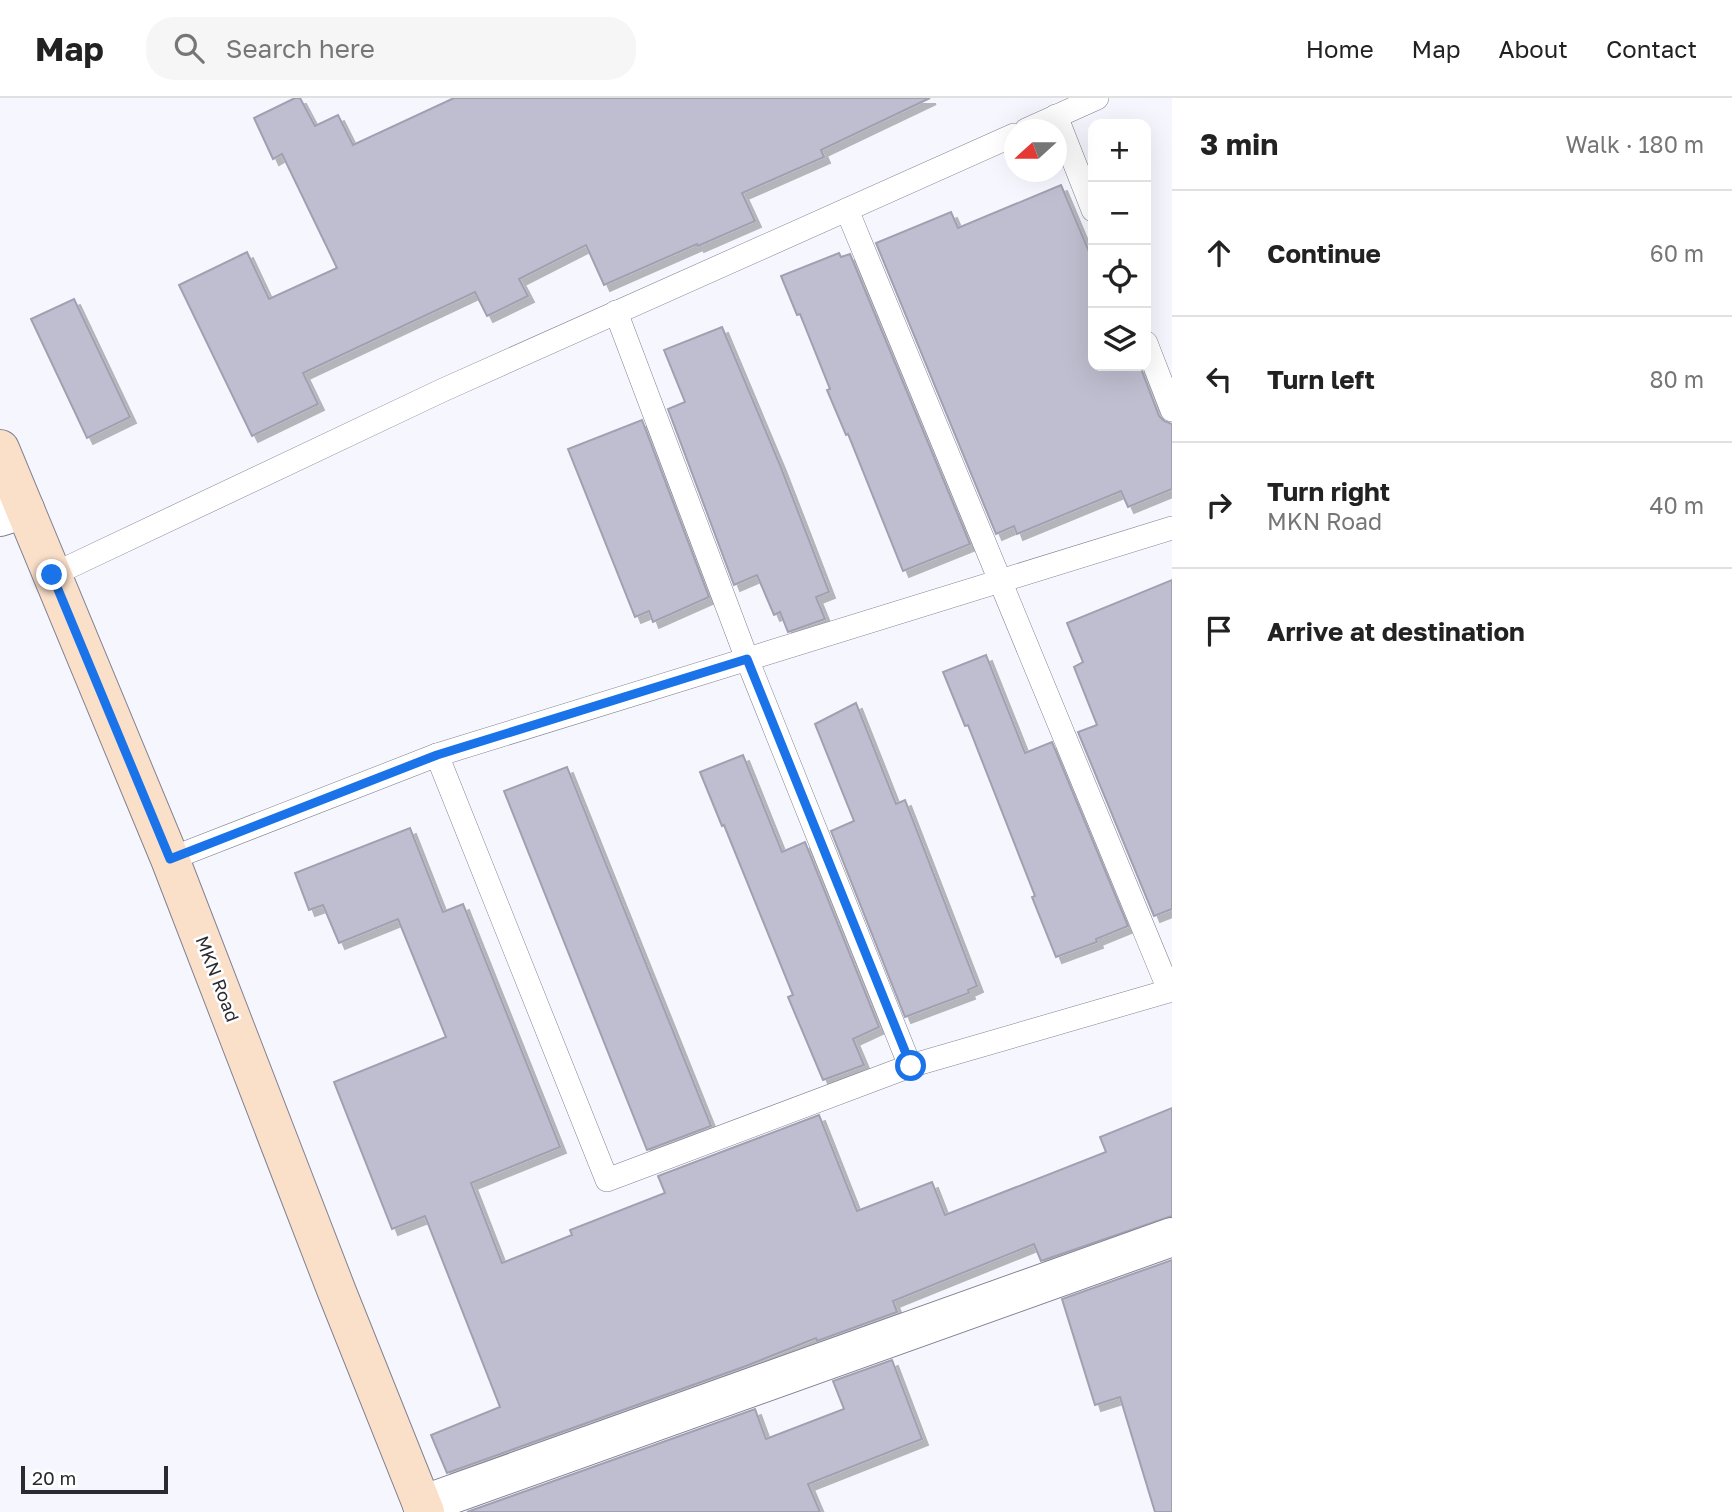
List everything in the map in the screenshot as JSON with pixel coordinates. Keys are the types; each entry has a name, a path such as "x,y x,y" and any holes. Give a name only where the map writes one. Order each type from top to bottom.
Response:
{"street":[{"name":"MKN Road","path":"0,449 12,513 52,575 170,859 332,1279 424,1508"},
{"path":"424,1508 1172,1237"}],"lane":[{"path":"1050,119 1097,98"},
{"path":"1056,116 1088,197"},
{"path":"52,575 443,390 1004,139"},
{"path":"437,755 607,1180 911,1066 1170,990 846,210"},
{"path":"616,312 747,659 911,1066"},
{"path":"1151,356 1172,410"},
{"path":"170,859 437,755 1172,528"}],"building":[{"path":"300,98 315,126 338,115 353,145 454,98 930,98 821,150 824,157 742,193 755,221 698,246 697,244 604,285 586,245 519,279 528,296 487,316 475,292 303,373 318,404 252,436 179,285 247,252 269,299 337,268 282,154 273,159 254,118"},
{"path":"1061,185 1088,249 1088,371 1142,371 1159,416 1172,424 1172,489 1128,507 1121,491 1017,534 1014,526 996,534 876,243 951,212 958,228"},
{"path":"839,253 841,257 850,254 970,544 903,571 848,434 846,435 827,390 830,389 800,314 797,315 781,276"},
{"path":"74,299 130,417 87,438 31,319"},
{"path":"722,327 780,465 829,592 816,597 825,619 788,632 780,612 774,615 757,575 734,585 668,409 685,402 664,350"},
{"path":"642,420 709,597 653,622 649,611 635,617 568,449"},
{"path":"1172,580 1172,909 1154,916 1078,732 1097,725 1074,667 1083,662 1067,623"},
{"path":"986,655 1025,753 1052,742 1128,926 1096,939 1097,942 1056,957 968,725 965,726 943,672"},
{"path":"856,703 896,804 905,800 977,986 968,990 969,993 905,1017 831,831 854,821 815,724"},
{"path":"743,755 782,852 805,842 879,1027 853,1039 864,1065 823,1080 788,997 793,995 700,772"},
{"path":"567,767 711,1126 647,1150 504,791"},
{"path":"410,828 443,912 463,904 560,1147 471,1183 502,1263 572,1235 570,1230 665,1193 658,1176 819,1115 857,1211 932,1182 945,1215 1106,1152 1100,1137 1172,1108 1172,1216 1041,1261 1034,1244 893,1301 897,1312 817,1341 816,1338 746,1366 447,1473 431,1435 500,1407 425,1216 392,1229 334,1082 446,1037 398,919 339,943 323,905 309,910 295,873"},
{"path":"1172,1260 1172,1512 1155,1512 1120,1397 1095,1405 1062,1299"},
{"path":"892,1360 922,1439 808,1484 820,1512 467,1512 755,1409 766,1439 844,1409 833,1381"}],"route":[{"path":"52,575 170,859 437,755 747,659 911,1066"}]}
